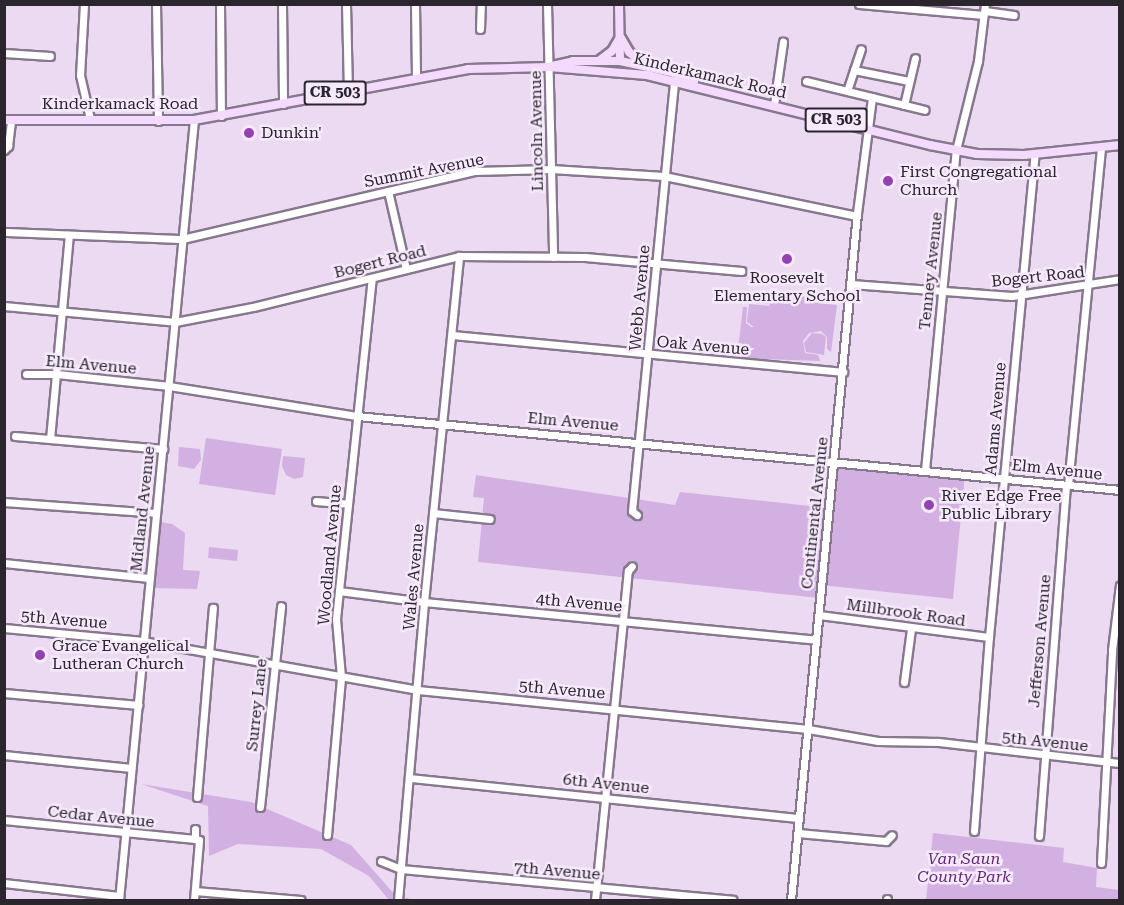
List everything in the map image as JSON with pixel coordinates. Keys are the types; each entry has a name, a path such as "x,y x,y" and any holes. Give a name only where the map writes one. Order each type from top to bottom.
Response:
{"main road":[{"path":"619,4 620,61"},
{"path":"599,60 612,51 620,35"},
{"path":"620,35 629,52 646,65"},
{"path":"549,67 563,62 620,61 679,74 710,89"},
{"name":"Kinderkamack Road","path":"8,120 194,120 416,78 493,66 549,67 630,72 710,89 956,150 1005,156 1119,145"},
{"path":"664,71 674,81"}],"street":[{"path":"84,4 80,75 90,119"},
{"path":"156,4 158,121"},
{"path":"220,4 222,116"},
{"path":"282,4 283,104"},
{"path":"346,4 348,91"},
{"path":"415,4 416,78"},
{"path":"480,29 481,4"},
{"name":"Lincoln Avenue","path":"547,4 553,257"},
{"path":"859,4 985,10 1014,15"},
{"name":"Tenney Avenue","path":"925,470 956,150 978,61 985,10"},
{"path":"774,105 783,42"},
{"path":"847,91 861,49"},
{"path":"4,53 51,56"},
{"path":"904,105 915,58"},
{"path":"854,70 909,81"},
{"name":"Webb Avenue","path":"637,515 632,511 650,355 674,81"},
{"path":"806,81 925,110"},
{"name":"Continental Avenue","path":"791,900 857,216 872,97"},
{"path":"6,148 8,120"},
{"name":"Midland Avenue","path":"119,898 194,120"},
{"name":"Jefferson Avenue","path":"1039,836 1067,485 1101,147"},
{"name":"Adams Avenue","path":"974,831 989,637 1035,154"},
{"name":"Summit Avenue","path":"4,232 182,239 474,171 551,169 664,176 857,216"},
{"path":"388,191 406,269"},
{"path":"50,439 69,235"},
{"name":"Bogert Road","path":"4,306 175,322 253,307 459,256 553,257 741,271"},
{"name":"Wales Avenue","path":"398,900 424,602 453,335 459,256"},
{"name":"Woodland Avenue","path":"327,835 341,677 336,634 339,591 372,278"},
{"name":"Bogert Road","path":"851,284 942,293 1022,295 1119,279"},
{"name":"Oak Avenue","path":"453,335 843,372"},
{"name":"Elm Avenue","path":"26,374 57,374 169,386 357,416 641,441 1119,490"},
{"path":"15,436 163,449"},
{"path":"316,501 348,504"},
{"path":"6,502 156,513"},
{"path":"434,513 490,519"},
{"path":"4,563 149,578"},
{"path":"595,900 628,571 632,566"},
{"path":"1101,863 1112,650 1119,585"},
{"name":"4th Avenue","path":"339,591 424,602 816,640"},
{"name":"Surrey Lane","path":"260,807 280,606"},
{"path":"197,797 213,608"},
{"name":"Millbrook Road","path":"819,615 911,629 989,637"},
{"name":"5th Avenue","path":"4,628 143,641 418,690 808,729 878,741 939,742 980,749 1119,763"},
{"path":"904,682 911,629"},
{"path":"4,693 138,705"},
{"path":"4,755 131,768"},
{"name":"6th Avenue","path":"410,778 799,818"},
{"name":"Cedar Avenue","path":"4,820 195,839"},
{"path":"194,900 200,840 195,839 195,829"},
{"path":"798,832 886,841 892,835"},
{"name":"7th Avenue","path":"381,861 401,869 733,900"},
{"path":"4,883 119,898"},
{"path":"195,891 301,900"}],"green space":[{"path":"779,292 800,294 800,303 802,295 807,296 807,302 837,305 831,352 827,349 827,337 821,331 809,333 803,341 805,353 818,355 820,361 737,358 743,307 747,307 746,323 754,327 747,322 749,304 770,306 754,303 755,299 779,301"},
{"path":"812,333 826,337 824,355 806,352 804,343"},
{"path":"206,438 282,449 275,495 199,484"},
{"path":"179,447 200,449 201,460 194,469 178,466"},
{"path":"283,456 305,458 303,477 294,479 286,475 282,466"},
{"path":"833,463 965,474 953,599 821,585 820,598 478,562 484,498 473,497 476,475 675,505 680,492 828,508"},
{"path":"160,522 172,524 185,533 183,570 200,571 197,589 152,588"},
{"path":"209,547 238,550 237,561 208,558"},
{"path":"141,784 251,802 351,845 396,896 416,900 389,900 369,876 321,849 238,844 209,856 208,806"},
{"name":"Van Saun County Park","path":"933,833 1064,848 1063,862 1097,868 1096,887 1119,890 1119,900 926,900"}],"place":[{"name":"Dunkin'","path":"249,133"},
{"name":"First Congregational Church","path":"888,181"},
{"name":"Roosevelt Elementary School","path":"787,259"},
{"name":"River Edge Free Public Library","path":"929,505"},
{"name":"Grace Evangelical Lutheran Church","path":"40,655"}]}
